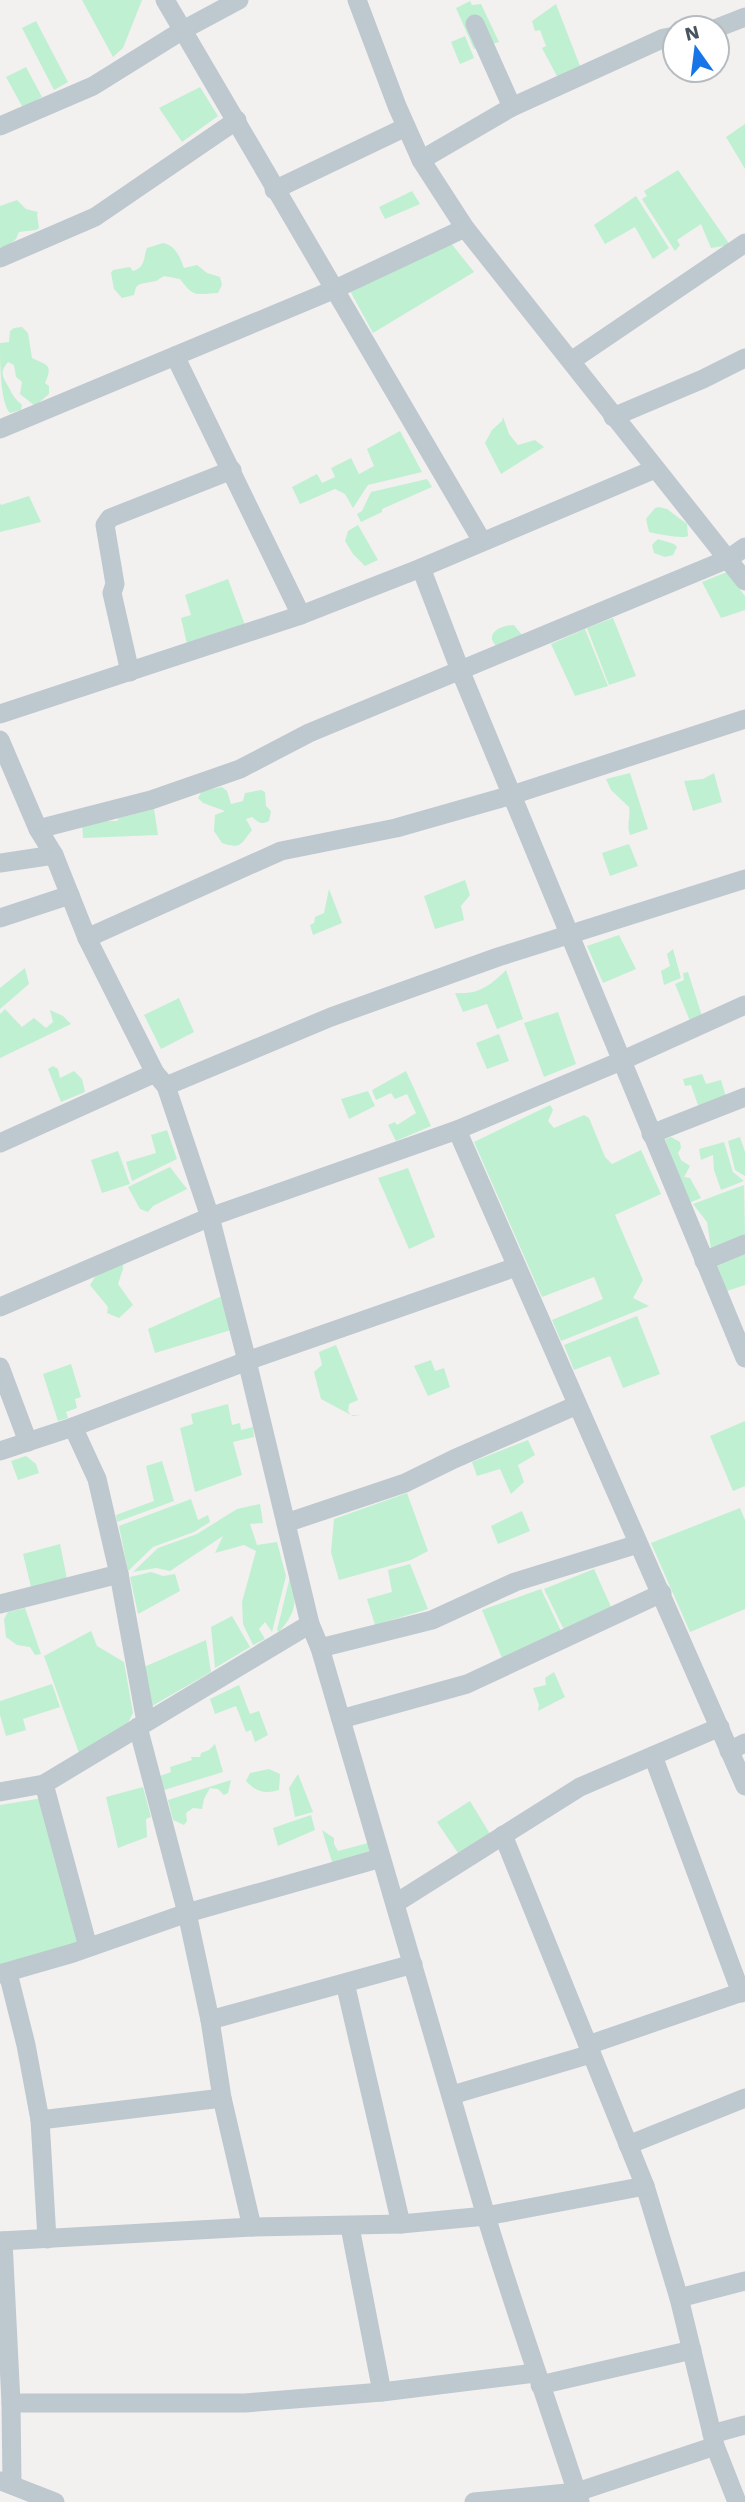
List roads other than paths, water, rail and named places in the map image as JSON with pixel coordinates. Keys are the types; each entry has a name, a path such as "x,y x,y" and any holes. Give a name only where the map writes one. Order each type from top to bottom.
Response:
{"street":[{"path":"165,0 482,541"},
{"path":"0,126 93,86 183,30 239,0"},
{"path":"357,0 421,160 465,228 745,581"},
{"path":"475,24 512,107"},
{"path":"421,160 512,107 661,39"},
{"path":"0,258 95,217 237,120"},
{"path":"274,190 406,127"},
{"path":"0,429 333,290 465,228"},
{"path":"571,361 745,243"},
{"path":"175,356 300,615"},
{"path":"613,416 703,379 745,358"},
{"path":"0,714 300,615 421,568 655,469"},
{"path":"130,672 112,593 115,584 105,525 110,518 232,470"},
{"path":"38,829 151,800 240,769 309,733 728,559 745,547"},
{"path":"421,568 569,936 745,1358"},
{"path":"87,939 281,851 396,828 512,794 745,719"},
{"path":"0,740 38,829 54,855 87,939 161,1080 209,1217 247,1361 310,1624 320,1648 396,1903 486,2216 578,2497"},
{"path":"0,863 54,855"},
{"path":"0,1143 161,1080 498,957 745,879"},
{"path":"0,918 70,895"},
{"path":"0,1307 209,1217 457,1130 745,1005"},
{"path":"651,1134 745,1097"},
{"path":"457,1130 720,1727 737,1747 745,1786"},
{"path":"704,1261 745,1244"},
{"path":"0,1451 74,1427 247,1361 516,1267"},
{"path":"0,1367 28,1442"},
{"path":"286,1523 405,1483 577,1405"},
{"path":"74,1427 97,1479 119,1574 142,1725 187,1913 210,2020 222,2098 252,2227"},
{"path":"320,1648 432,1620 515,1582 638,1544"},
{"path":"0,1604 119,1574"},
{"path":"341,1719 467,1684 662,1594"},
{"path":"0,1792 44,1784 310,1624"},
{"path":"396,1903 580,1787 720,1727"},
{"path":"452,2095 590,2049 743,1992 653,1756"},
{"path":"44,1784 88,1947"},
{"path":"503,1835 645,2186 680,2298 714,2440 737,2502"},
{"path":"47,2239 40,2120 26,2045 4,1974 187,1913 381,1858"},
{"path":"210,2020 413,1964"},
{"path":"345,1983 401,2224"},
{"path":"40,2120 222,2098"},
{"path":"628,2146 745,2098"},
{"path":"55,2502 6,2483 11,2403 1,2241 252,2227 401,2224 486,2216 645,2186"},
{"path":"350,2227 382,2392"},
{"path":"680,2298 745,2281"},
{"path":"11,2403 245,2403 538,2379 692,2350"},
{"path":"474,2502 578,2497 745,2425"}]}
